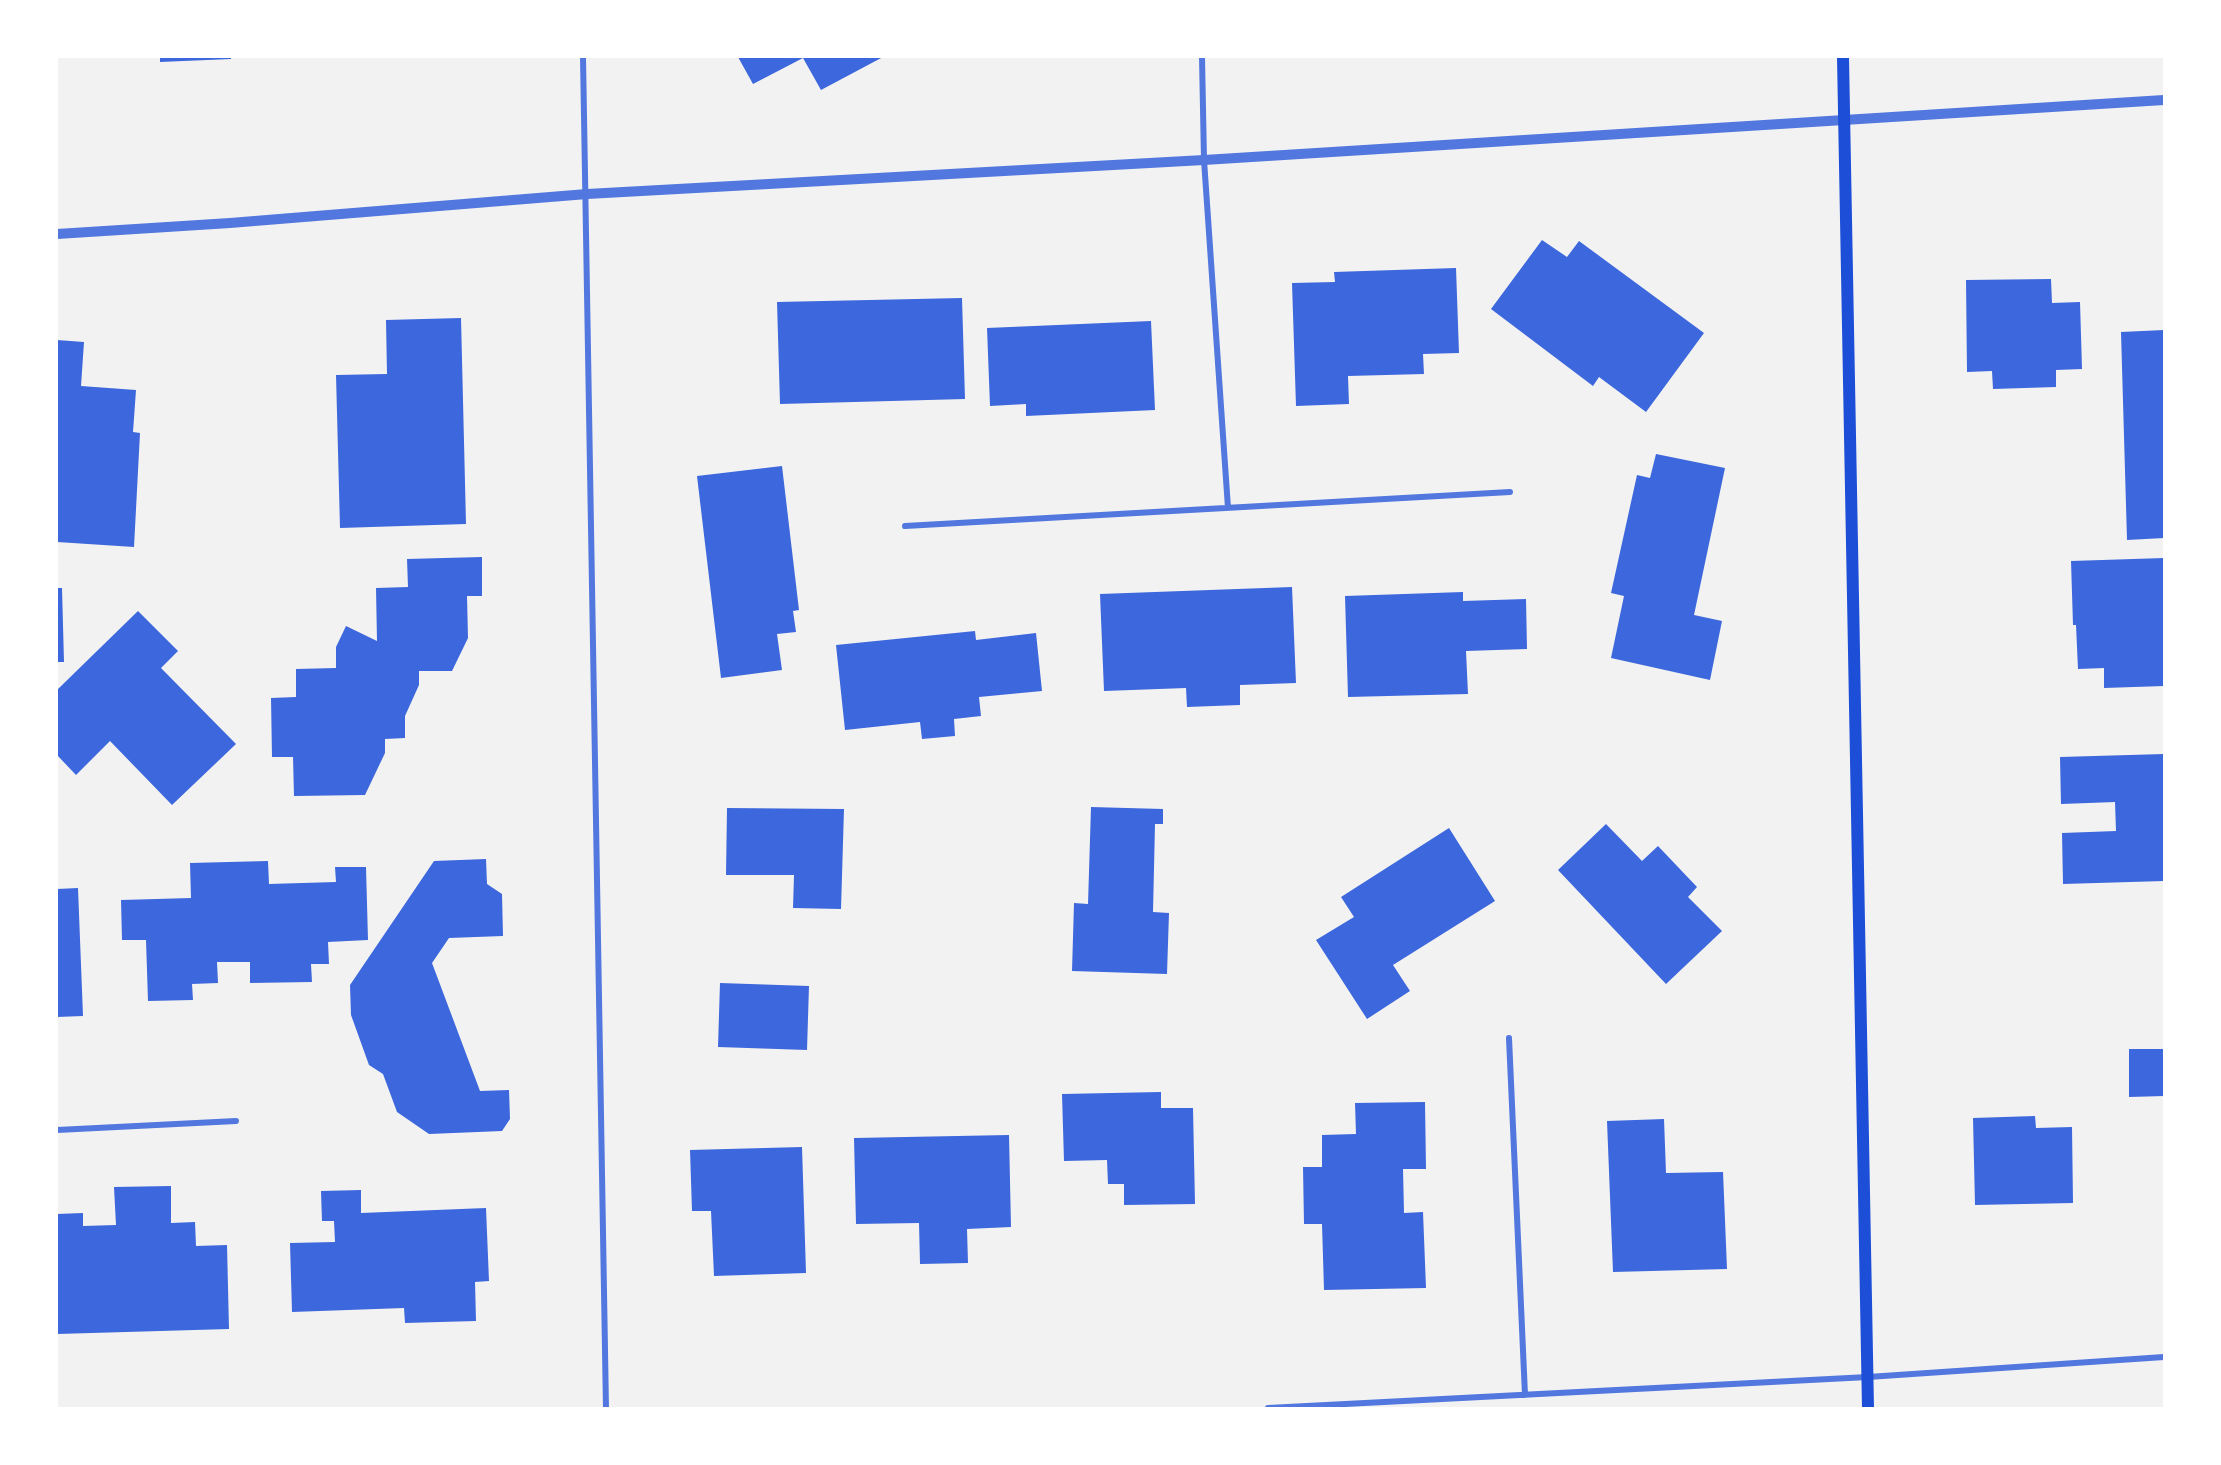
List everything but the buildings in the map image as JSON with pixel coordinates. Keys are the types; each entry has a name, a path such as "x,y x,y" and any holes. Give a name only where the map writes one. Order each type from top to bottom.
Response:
{"main road":[{"path":"1843,57 1868,1408"}],"street":[{"path":"583,57 606,1408"},
{"path":"1202,57 1204,160 1228,508"},
{"path":"57,234 230,223 587,194 1204,160 1844,118 2164,100"},
{"path":"905,526 1510,492"},
{"path":"1509,1038 1525,1395"},
{"path":"57,1130 236,1120"},
{"path":"1268,1408 1868,1377 2164,1357"}]}
